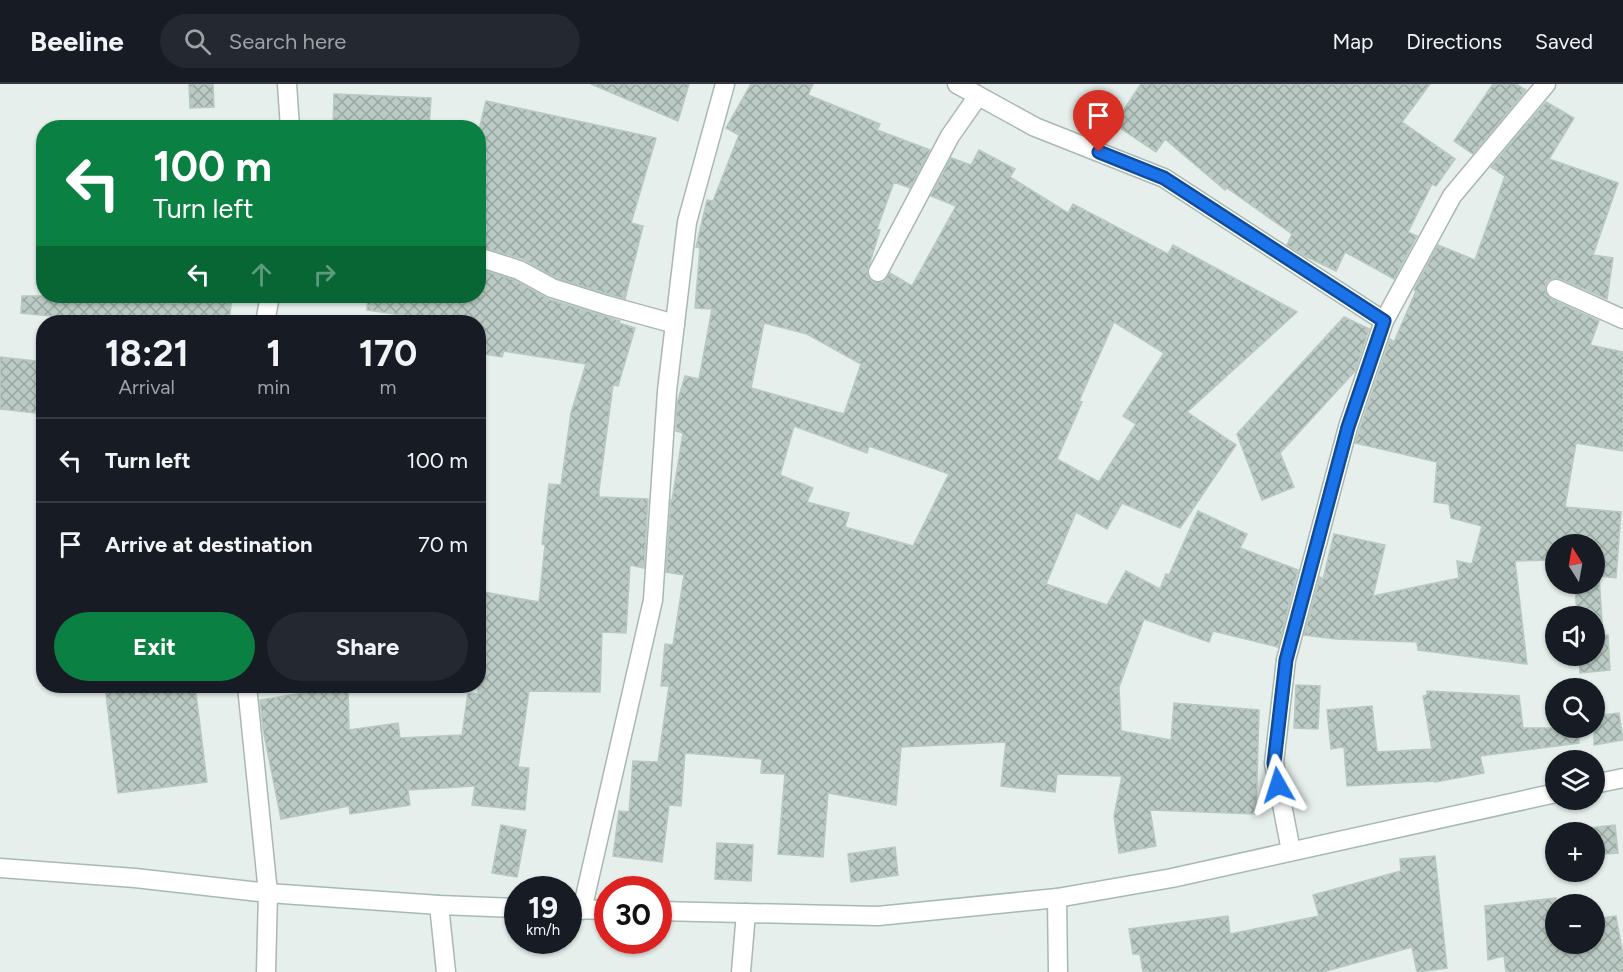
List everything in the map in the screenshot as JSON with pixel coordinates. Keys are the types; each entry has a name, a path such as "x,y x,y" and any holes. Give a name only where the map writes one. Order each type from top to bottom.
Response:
{"street":[{"path":"287,84 289,120"},
{"path":"582,882 653,600 668,390 687,222 726,84"},
{"path":"957,84 1035,127 1164,178 1384,321"},
{"path":"1291,850 1274,763 1286,660 1348,427 1384,321 1452,196 1546,84"},
{"path":"878,272 950,136 978,96"},
{"path":"486,260 519,270 552,288 675,324"},
{"path":"1556,289 1623,319"},
{"path":"249,693 268,893 266,972"},
{"path":"1605,782 1623,778"},
{"path":"672,911 878,916 1057,898 1172,878 1545,795"},
{"path":"0,868 135,878 268,893 504,907"},
{"path":"1057,898 1058,972"},
{"path":"439,905 446,972"},
{"path":"741,972 746,913"}],"building":[{"path":"189,84 213,84 214,107 190,108"},
{"path":"591,84 689,84 678,121"},
{"path":"751,84 813,84 808,95 880,124 877,130 930,150 910,188 894,182 877,229 880,230 867,272 873,282 883,282 890,273 912,286 956,206 931,196 951,158 971,165 979,150 1015,169 1010,177 1068,213 1073,204 1168,254 1173,245 1297,312 1187,412 1236,445 1180,528 1122,503 1107,529 1076,512 1046,584 1107,605 1126,571 1160,589 1166,574 1169,575 1198,511 1247,534 1240,548 1298,570 1278,647 1213,631 1209,642 1144,619 1119,687 1121,731 1171,740 1174,703 1259,710 1256,814 1150,810 1156,846 1119,853 1114,816 1122,776 1057,774 1055,792 1001,786 1006,742 901,747 896,805 828,793 823,857 778,854 785,774 761,773 762,759 685,753 681,806 669,805 662,862 613,856 619,811 629,812 633,761 658,762 669,686 661,686 665,644 673,645 684,575 666,572 671,500 683,433 676,431 677,403 685,376 699,379 712,309 695,308 700,248 696,247 707,200 713,201 739,135 726,128","holes":["1114,322 1164,353 1123,416 1136,424 1099,482 1057,459 1082,402 1079,401","764,323 807,334 861,364 844,414 751,388","794,426 867,453 869,446 949,474 913,546 845,527 849,513 807,502 813,488 780,475"]},
{"path":"1141,84 1430,84 1402,122 1455,159 1436,186 1432,184 1408,232 1417,236 1394,279 1345,252 1336,271 1287,245 1292,234 1227,188 1225,190 1165,139 1156,152 1114,124"},
{"path":"1493,84 1516,84 1526,90 1473,154 1454,141"},
{"path":"334,94 431,98 430,120 333,120"},
{"path":"486,101 656,138 631,223 643,226 625,299 556,278 523,259 486,248 486,120 481,120"},
{"path":"1546,102 1574,118 1549,159 1618,183 1593,255 1613,258 1607,299 1555,278 1549,280 1545,290 1551,299 1599,321 1590,345 1623,352 1623,451 1576,443 1565,507 1621,512 1616,578 1605,577 1605,534 1545,534 1545,560 1515,561 1527,664 1418,650 1417,642 1337,639 1304,635 1320,577 1323,579 1334,534 1385,545 1373,596 1459,578 1457,561 1472,564 1482,526 1451,518 1449,504 1434,502 1437,462 1355,443 1390,339 1394,342 1416,291 1414,290 1438,245 1475,260 1505,176 1491,167"},
{"path":"486,271 515,280 548,299 620,321 619,323 635,328 618,386 613,385 599,497 648,499 644,568 630,565 626,633 602,632 600,692 529,691 518,767 529,768 525,810 472,805 475,786 408,790 410,805 350,814 349,806 281,819 263,729 260,700 302,693 348,693 349,730 398,723 400,738 462,735 468,693 486,693 486,592 539,602 545,545 542,544 549,484 561,485 571,413 586,364 504,351 502,357 486,354 486,315 402,315 367,310 368,303 486,303"},
{"path":"22,296 36,296 36,303 231,303 230,315 41,315 21,313"},
{"path":"1344,317 1369,329 1355,371 1280,453 1294,487 1262,500 1237,434"},
{"path":"0,357 36,361 36,413 0,409"},
{"path":"1576,594 1600,594 1601,606 1576,606"},
{"path":"1608,635 1610,670 1580,673 1580,666 1605,666 1605,636"},
{"path":"1296,685 1320,686 1318,729 1294,728"},
{"path":"1427,691 1519,696 1523,728 1545,728 1545,738 1579,738 1579,743 1480,756 1484,773 1435,782 1347,786 1344,747 1331,749 1327,710 1372,706 1377,752 1432,749 1423,696 1427,695"},
{"path":"106,693 196,693 207,782 118,793"},
{"path":"1619,713 1623,740 1594,745 1594,738 1605,738 1605,715"},
{"path":"501,825 526,830 517,876 492,873"},
{"path":"1615,825 1618,853 1605,854 1605,826"},
{"path":"717,843 753,845 751,881 715,879"},
{"path":"895,847 898,875 851,882 848,854"},
{"path":"1435,856 1447,968 1417,972 1412,947 1323,972 1143,972 1140,954 1133,954 1129,929 1228,916 1230,934 1319,916 1313,895 1401,871 1400,859"},
{"path":"1545,899 1545,954 1605,954 1605,918 1616,916 1622,949 1623,972 1506,972 1504,956 1488,960 1485,906"}],"route":[{"path":"1099,152 1164,178 1384,321 1348,427 1286,660 1274,763 1278,785"}]}
